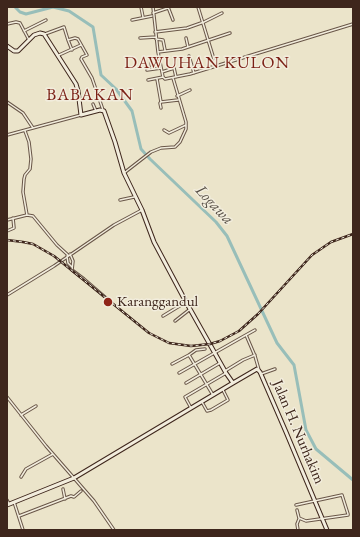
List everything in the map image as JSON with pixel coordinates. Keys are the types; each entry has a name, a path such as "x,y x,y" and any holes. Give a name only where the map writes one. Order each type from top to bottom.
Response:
{"main road":[{"path":"7,46 14,51 18,50 36,34 44,34 77,86 81,115 103,110 116,142 124,173 136,196 154,242 186,302 233,383"},
{"name":"Jalan H. Nurhakim","path":"8,503 74,478 254,370 259,370 316,501 327,530"}],"street":[{"path":"141,7 143,17"},
{"path":"153,7 155,32 163,77"},
{"path":"198,7 204,22 216,66"},
{"path":"132,20 168,8 173,20"},
{"path":"155,32 187,28 222,14"},
{"path":"24,31 46,20"},
{"path":"7,24 19,22 29,40"},
{"path":"148,80 163,77 165,79 172,78 194,73 353,24"},
{"path":"44,34 64,27 72,50"},
{"path":"158,52 188,48 230,34"},
{"path":"140,38 156,38 163,40 166,51"},
{"path":"186,38 188,48"},
{"path":"68,40 78,39 87,55 81,58 81,60 92,78 103,110"},
{"path":"57,56 81,45"},
{"path":"189,56 194,73"},
{"path":"151,62 152,69"},
{"path":"147,70 161,68"},
{"path":"162,72 174,68 176,77"},
{"path":"124,173 151,152 162,148 173,148 177,146 185,131 186,125 172,78"},
{"path":"157,79 161,108"},
{"path":"177,96 190,90"},
{"path":"161,102 178,100"},
{"path":"7,102 23,113 33,128"},
{"path":"93,104 96,111"},
{"path":"7,135 81,115"},
{"path":"164,130 168,133 186,125"},
{"path":"25,131 29,142 32,159 30,169 25,175 24,179 23,192 26,215"},
{"path":"120,200 136,196"},
{"path":"7,295 122,220 142,210"},
{"path":"7,220 26,215 33,216 58,246 73,261 72,267"},
{"path":"7,231 14,228 13,218"},
{"path":"68,255 68,263 72,267 72,270 112,303"},
{"path":"163,316 186,302"},
{"path":"175,321 190,309"},
{"path":"179,373 255,330"},
{"path":"246,335 255,355 259,370"},
{"path":"172,364 196,350 205,349"},
{"path":"189,355 213,395"},
{"path":"191,408 185,397 243,360 255,355"},
{"path":"186,383 221,363"},
{"path":"261,374 275,369"},
{"path":"202,402 208,411 228,400 223,389"},
{"path":"7,397 53,454 94,501 114,530"},
{"path":"21,415 36,406"},
{"path":"21,477 26,469 53,454"},
{"path":"64,489 65,499"},
{"path":"19,516 74,496 81,491"},
{"path":"296,505 343,495 348,515 306,521 299,518"},
{"path":"14,502 23,530"},
{"path":"297,510 299,518 296,524 298,530"}],"waterway":[{"name":"Logawa","path":"15,7 20,12 26,14 53,7 69,11 93,27 101,75 116,89 132,111 141,149 216,222 227,236 277,343 294,365 306,430 316,449 353,480"}],"railway":[{"path":"7,240 33,244 54,256 149,333 169,343 191,346 210,344 220,341 239,331 258,314 312,255 331,242 353,234"}],"place":[{"name":"Karanggandul","path":"108,302"}],"district":[{"name":"DAWUHAN KULON","path":"207,63"},
{"name":"BABAKAN","path":"90,95"}]}
